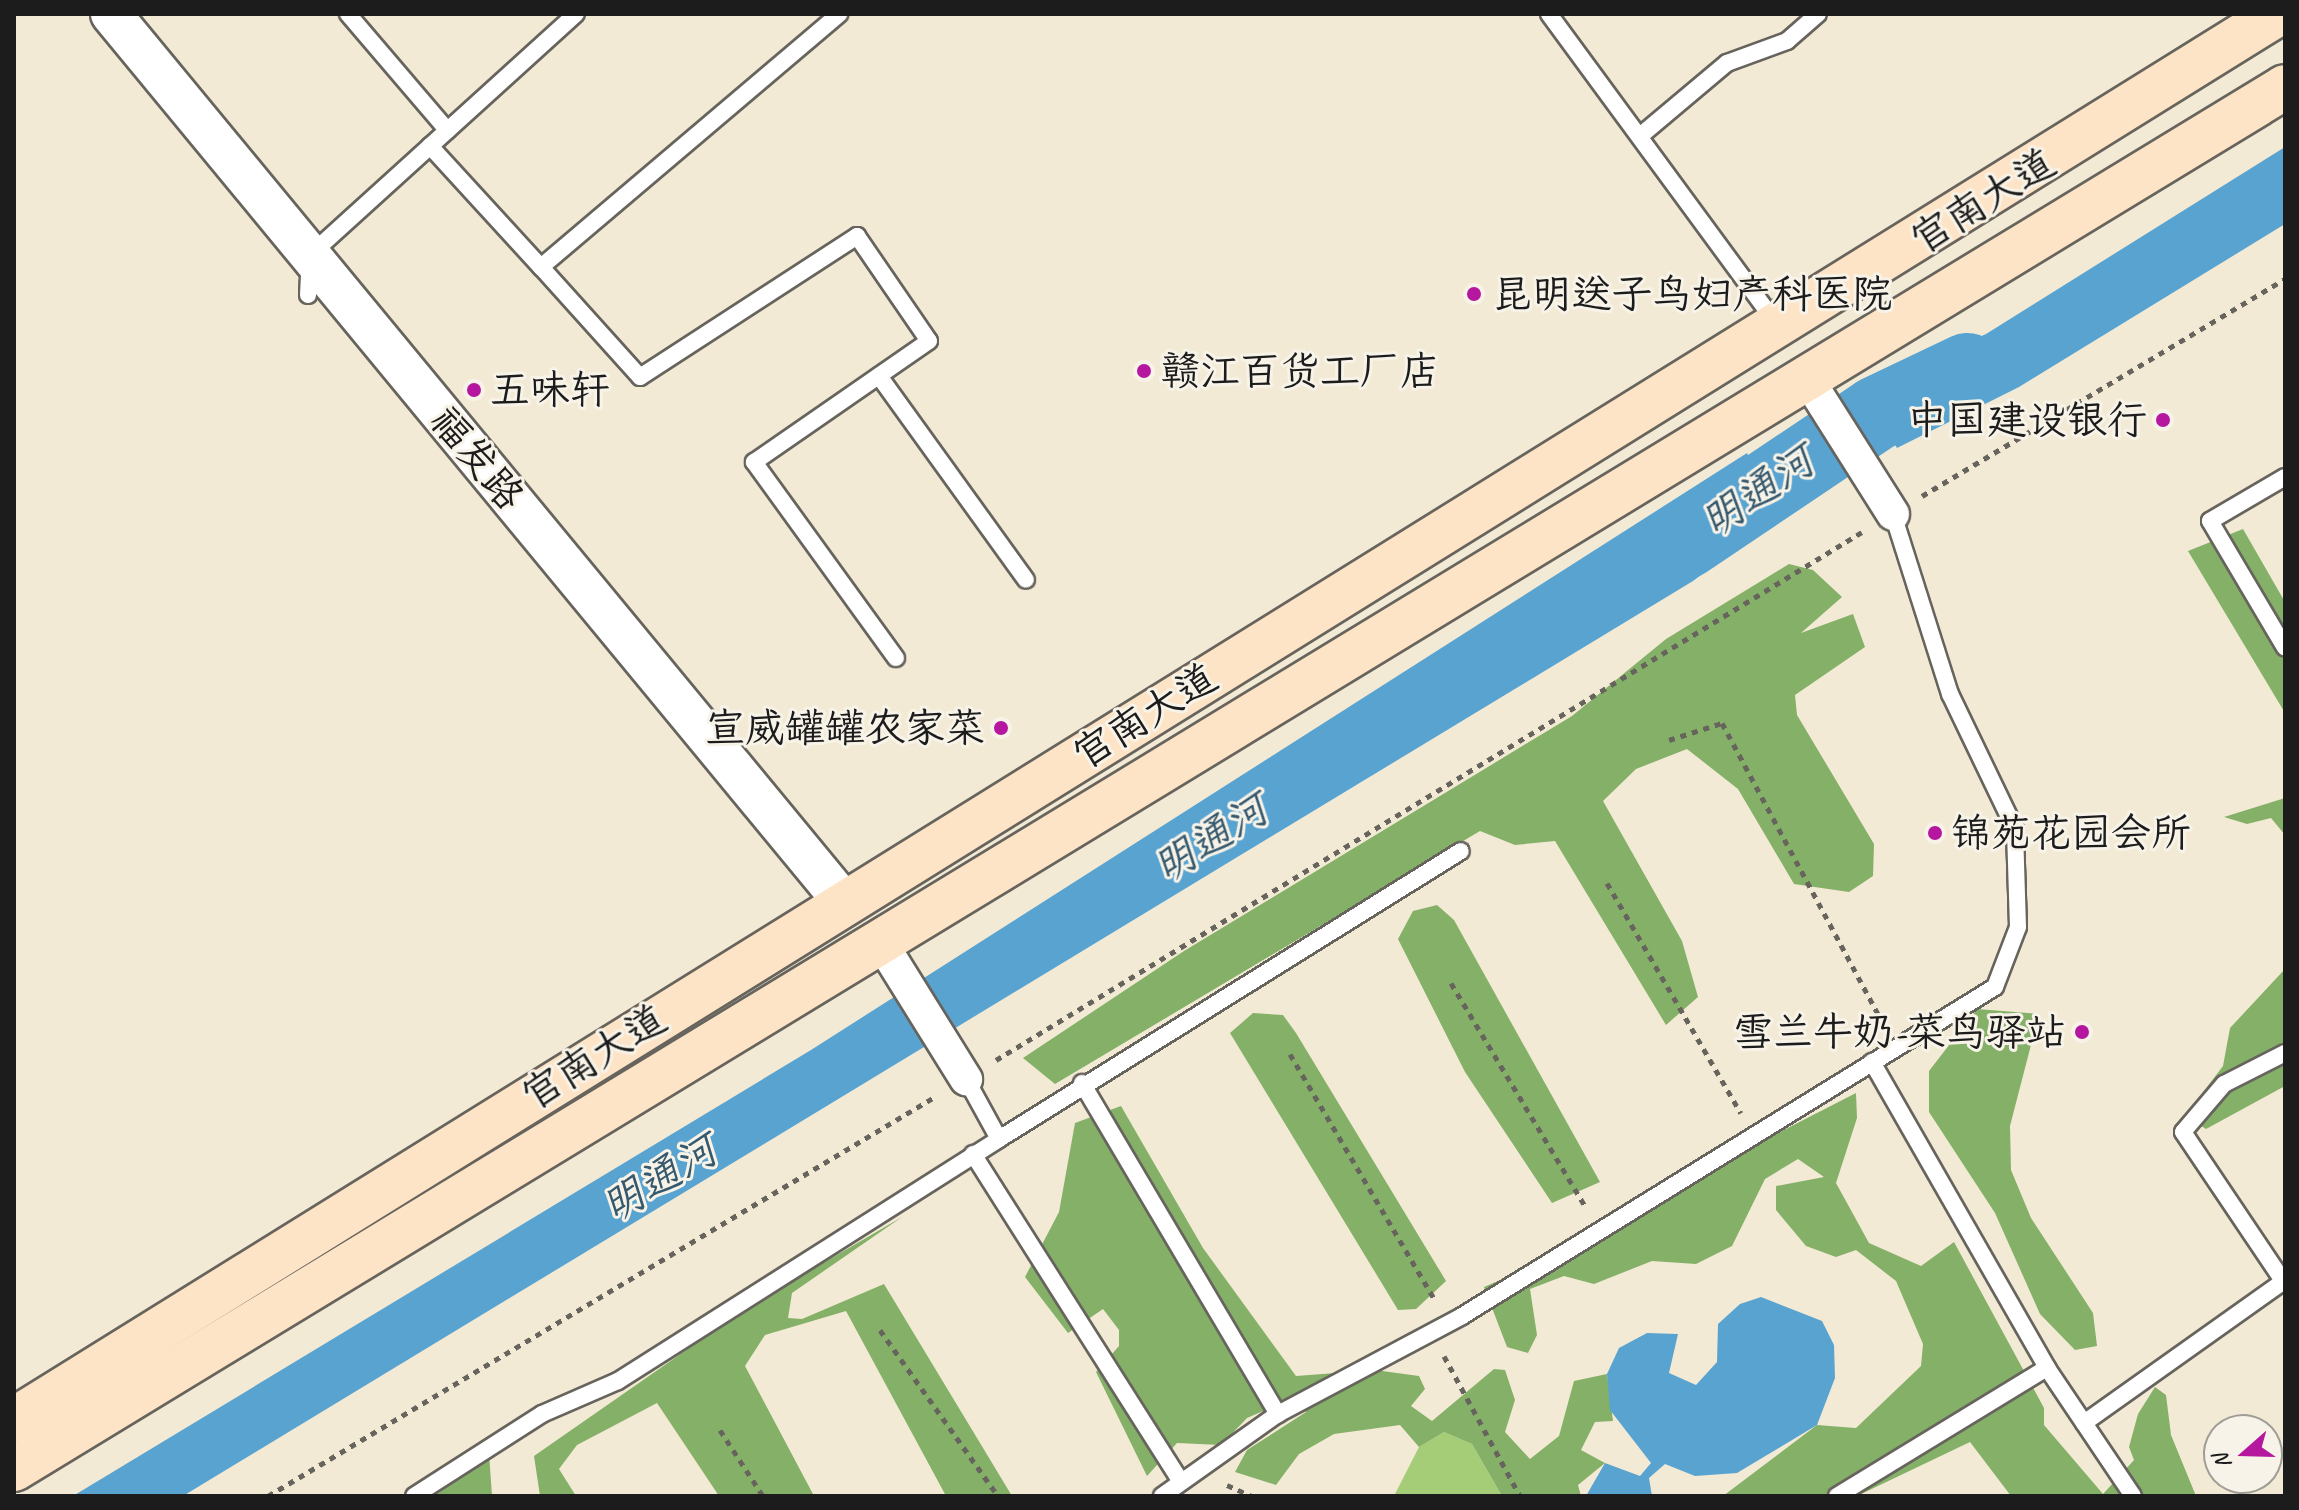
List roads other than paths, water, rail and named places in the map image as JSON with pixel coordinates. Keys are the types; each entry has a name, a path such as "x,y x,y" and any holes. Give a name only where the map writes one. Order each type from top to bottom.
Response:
{"main road":[{"name":"官南大道","path":"14,1420 843,901 1778,326 2277,14"},
{"name":"官南大道","path":"14,1469 2285,87"}],"street":[{"name":"福发路","path":"111,14 843,901"},
{"path":"1807,378 1893,514"},
{"path":"880,941 966,1079"}],"lane":[{"path":"348,14 447,130"},
{"path":"308,295 310,255 576,14"},
{"path":"541,267 839,14"},
{"path":"1549,14 1778,326"},
{"path":"1640,136 1727,63 1787,41 1818,14"},
{"path":"430,146 640,377 857,236 929,341 754,462 896,658"},
{"path":"879,376 1026,580"},
{"path":"2285,477 2210,521 2285,648"},
{"path":"1162,1496 1278,1414 1449,1323 1995,987 2018,927 2015,829 1950,694 1893,514"},
{"path":"414,1496 542,1414 618,1381 1082,1083 1461,851"},
{"path":"2084,1423 2284,1282 2183,1132 2224,1084 2285,1053"},
{"path":"1872,1062 2047,1368 2133,1496"},
{"path":"966,1079 999,1139"},
{"path":"1082,1083 1278,1414"},
{"path":"973,1154 1181,1482"},
{"path":"1837,1496 2047,1368"}],"water":[{"path":"2285,147 2285,224 2019,387 1897,448 1861,389 1986,334"},
{"path":"1747,453 1784,513 1693,581 183,1496 73,1496 811,1050"},
{"path":"1761,1297 1822,1321 1834,1345 1835,1378 1817,1425 1737,1473 1695,1476 1665,1464 1649,1478 1652,1496 1586,1496 1605,1463 1640,1476 1651,1463 1610,1410 1607,1374 1619,1348 1647,1333 1678,1334 1669,1373 1696,1385 1717,1362 1718,1324 1740,1304"}],"waterway":[{"name":"明通河","path":"1685,542 1877,413 1967,370"}],"place":[{"name":"昆明送子鸟妇产科医院","path":"1474,294"},
{"name":"赣江百货工厂店","path":"1144,371"},
{"name":"五味轩","path":"474,390"},
{"name":"中国建设银行","path":"2163,420"},
{"name":"宣威罐罐农家菜","path":"1001,728"},
{"name":"锦苑花园会所","path":"1935,833"},
{"name":"雪兰牛奶-菜鸟驿站","path":"2082,1032"}]}
